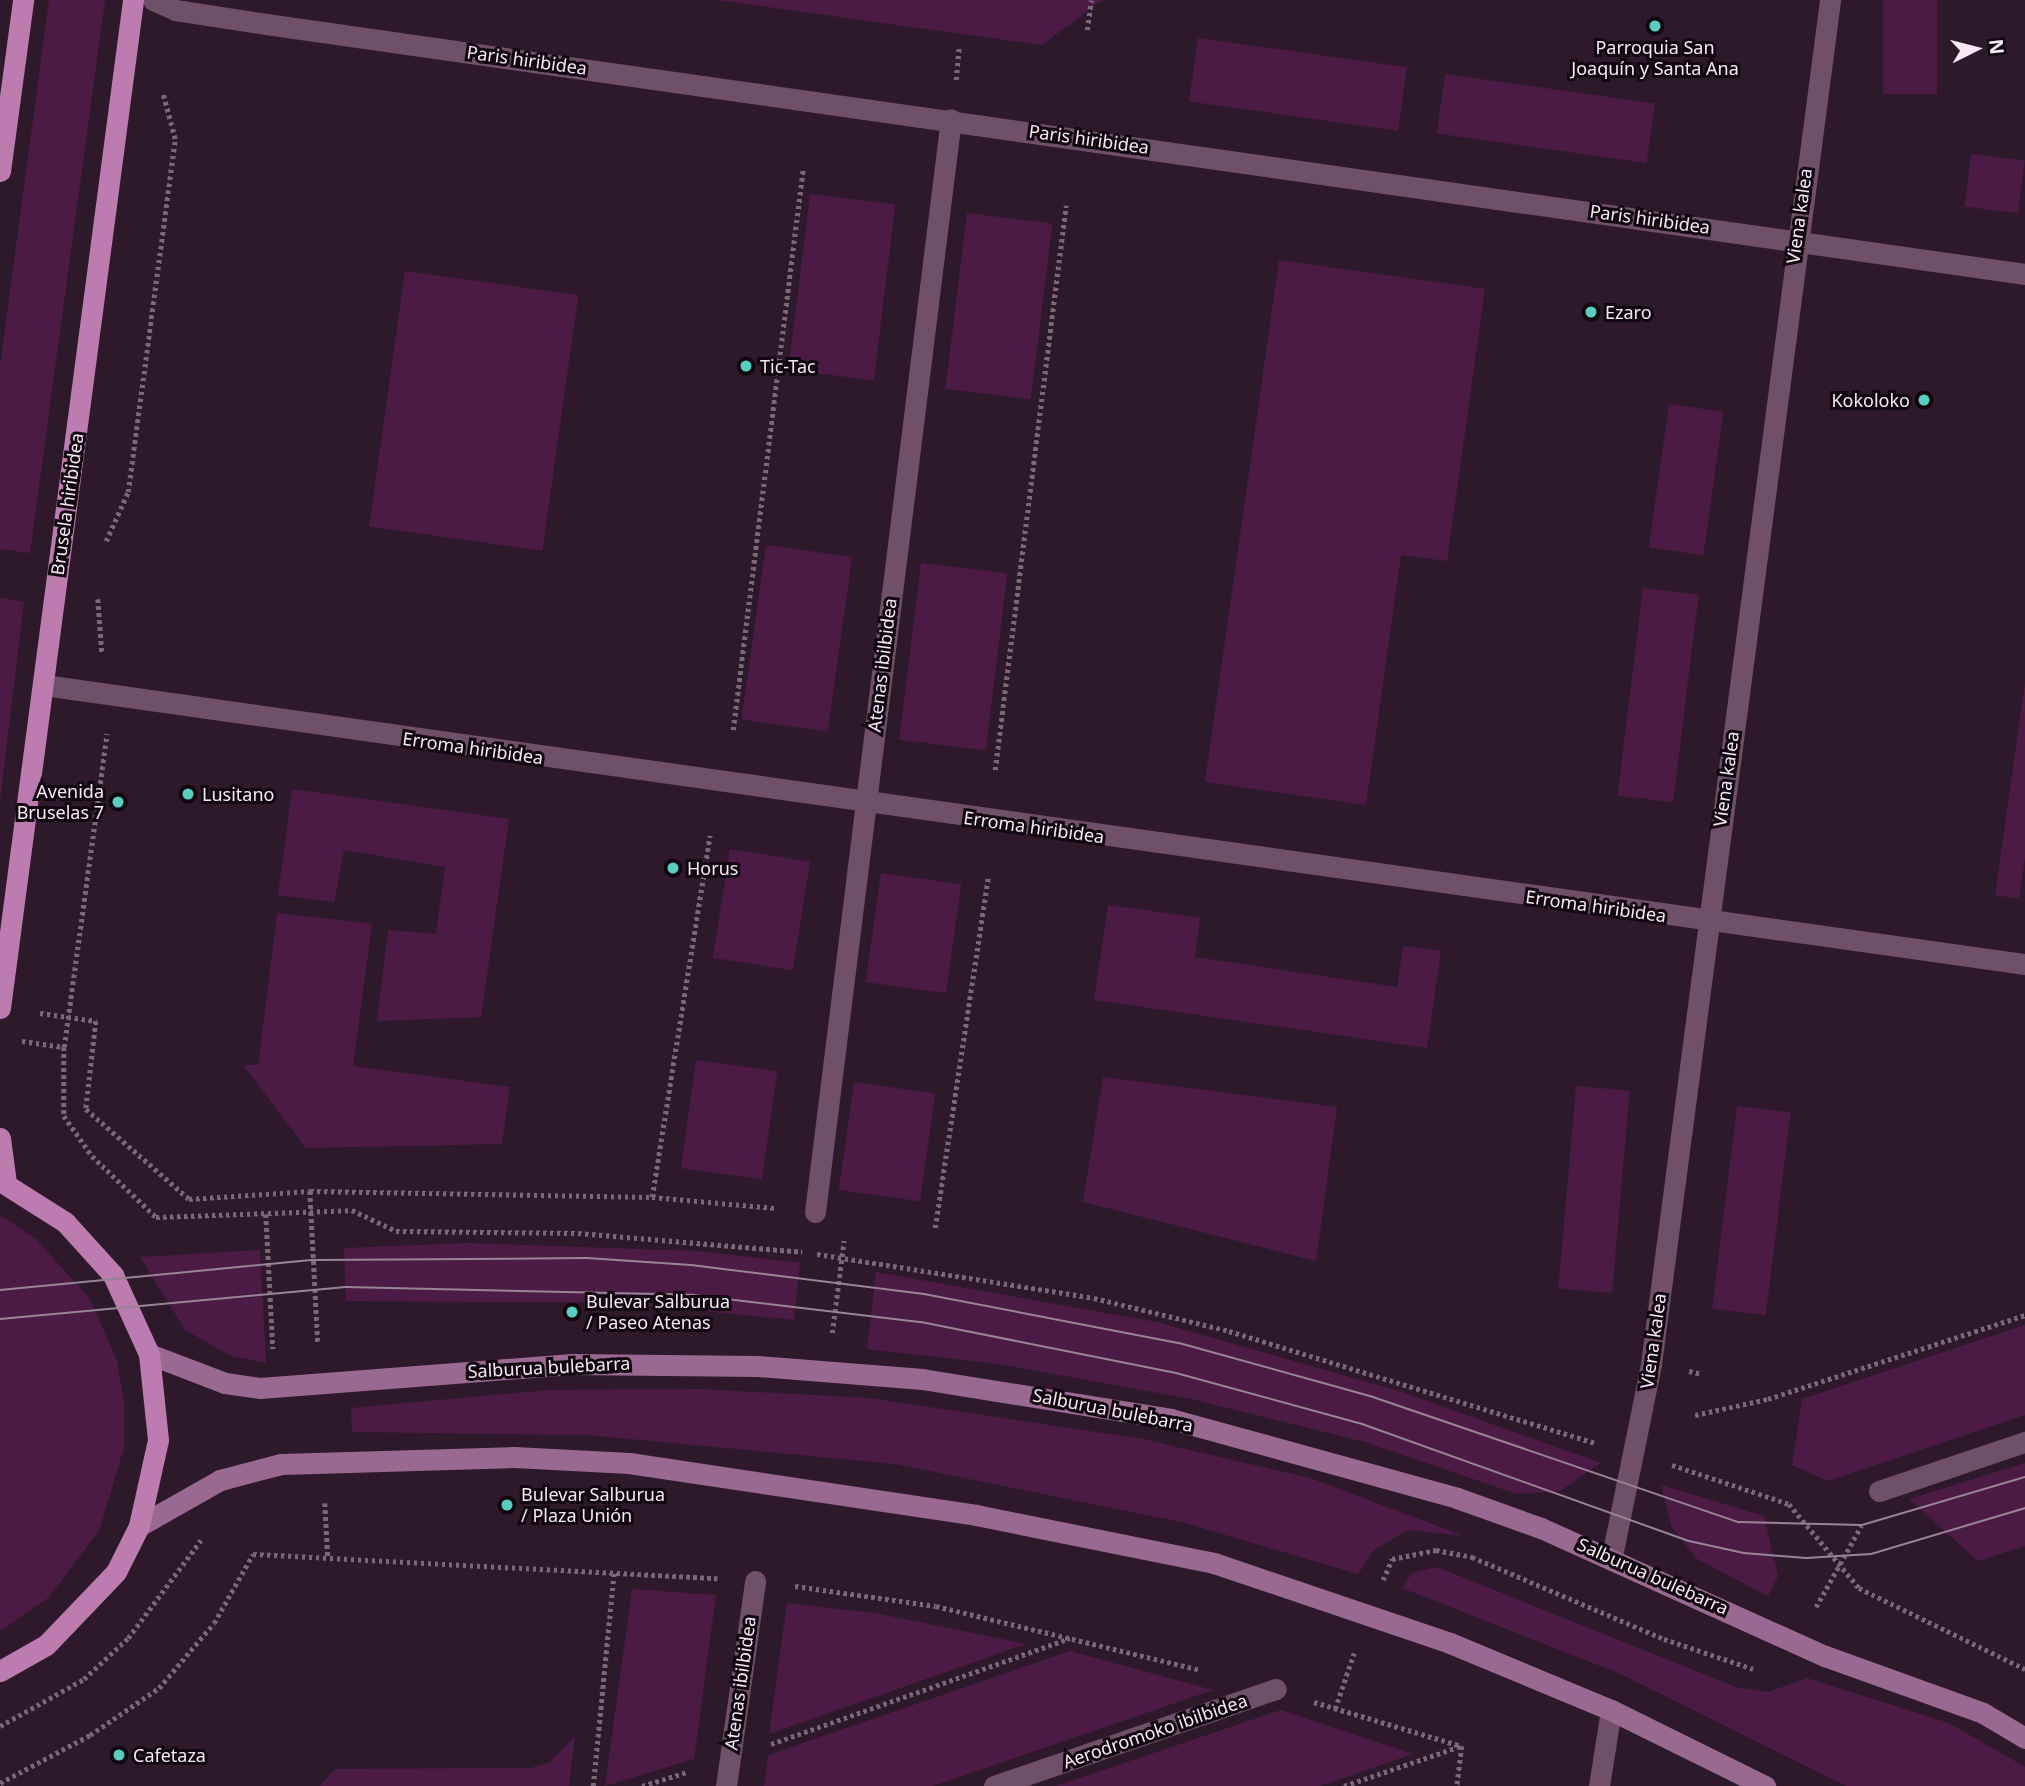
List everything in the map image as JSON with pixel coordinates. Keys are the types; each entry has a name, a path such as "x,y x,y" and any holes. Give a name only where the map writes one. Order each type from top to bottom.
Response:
{"main road":[{"path":"0,172 23,0"},
{"name":"Brusela hiribidea","path":"0,1007 133,0"},
{"path":"0,1138 3,1182 65,1222 90,1247 128,1303 149,1353 158,1440 139,1526 116,1572 84,1612 46,1645 0,1671"},
{"name":"Salburua bulebarra","path":"149,1353 225,1383 260,1388 596,1363 758,1366 922,1379 1065,1399 1259,1439 1457,1497 1612,1556 1796,1642 1983,1713 2025,1738"},
{"path":"139,1526 220,1480 281,1464 514,1457 629,1462 976,1516 1214,1563 1366,1615 1611,1710 1765,1786"}],"street":[{"name":"Paris hiribidea","path":"153,0 253,22 951,119 2025,274"},
{"name":"Viena kalea","path":"1612,1556 1634,1453 1707,921 1795,242 1830,0"},
{"name":"Atenas ibilbidea","path":"815,1212 951,119"},
{"name":"Erroma hiribidea","path":"44,685 866,803 2025,964"},
{"path":"1879,1491 2025,1442"},
{"name":"Atenas ibilbidea","path":"726,1786 755,1581"},
{"name":"Aerodromoko ibilbidea","path":"994,1786 1276,1689"},
{"path":"1599,1786 1611,1710"}],"path":[{"path":"1087,30 1091,0"},
{"path":"105,547 128,492 175,139 164,82"},
{"path":"733,730 803,169"},
{"path":"995,769 1066,205"},
{"path":"99,593 102,654"},
{"path":"109,722 64,1047 64,1116 92,1156 156,1217 352,1210 396,1231 682,1240 966,1274 1230,1331 1634,1453 1789,1504 1859,1588 2025,1669"},
{"path":"652,1197 710,836"},
{"path":"935,1228 988,877"},
{"path":"0,1007 96,1021 86,1109 189,1199 310,1191 652,1197 815,1212"},
{"path":"13,1040 64,1047"},
{"path":"1695,1415 1768,1399 2025,1315"},
{"path":"1462,1746 1335,1709 1366,1615 1392,1559 1436,1550 1472,1557 1743,1669 1773,1669 1788,1659 1879,1491"},
{"path":"0,1783 90,1735 159,1688 214,1623 253,1554 614,1571 755,1581 936,1606 1212,1673"},
{"path":"593,1786 614,1571"},
{"path":"642,1786 730,1758 1071,1638"},
{"path":"1344,1786 1462,1746"},
{"path":"1457,1786 1462,1746"}],"shaded area":[{"path":"49,0 105,0 30,553 0,549 0,366"},
{"path":"717,0 1102,0 1042,45"},
{"path":"1883,0 1937,0 1937,94 1883,94"},
{"path":"1198,38 1407,67 1398,131 1189,101"},
{"path":"1445,74 1655,104 1647,163 1437,133"},
{"path":"1971,154 2025,161 2018,213 1965,207"},
{"path":"810,194 895,204 874,380 788,370"},
{"path":"967,213 1052,223 1031,399 945,389"},
{"path":"1279,260 1485,289 1447,561 1401,555 1366,805 1205,782"},
{"path":"405,271 578,295 542,551 369,526"},
{"path":"1669,404 1723,412 1703,555 1649,548"},
{"path":"766,545 852,557 828,731 742,719"},
{"path":"921,563 1007,574 986,750 899,740"},
{"path":"1643,588 1699,595 1673,802 1618,795"},
{"path":"0,598 24,602 0,801"},
{"path":"2025,683 2025,857 2019,899 1995,895"},
{"path":"292,789 509,819 481,1017 377,1021 388,930 436,934 445,867 344,850 334,902 278,895"},
{"path":"730,849 810,862 793,970 713,958"},
{"path":"881,873 961,884 946,993 866,982"},
{"path":"1108,905 1200,918 1195,957 1397,987 1403,946 1441,951 1427,1048 1094,1000"},
{"path":"277,913 372,924 353,1066 510,1087 502,1144 306,1148 243,1065 258,1065"},
{"path":"696,1060 777,1071 762,1179 681,1168"},
{"path":"1103,1077 1337,1107 1316,1261 1083,1202"},
{"path":"854,1082 935,1093 920,1201 839,1190"},
{"path":"1576,1086 1630,1091 1612,1293 1558,1288"},
{"path":"1737,1106 1791,1113 1766,1315 1712,1308"},
{"path":"0,1215 36,1239 90,1299 117,1361 124,1403 124,1447 100,1529 48,1598 0,1631"},
{"path":"467,1243 698,1251 800,1263 794,1320 620,1303 346,1301 344,1248"},
{"path":"260,1250 266,1363 231,1356 185,1330 140,1257"},
{"path":"876,1272 1157,1322 1402,1392 1601,1463 1560,1491 1517,1494 1365,1442 1191,1399 999,1364 867,1349"},
{"path":"2025,1325 2025,1415 1828,1481 1792,1465 1802,1399"},
{"path":"700,1389 869,1398 1143,1439 1310,1478 1464,1536 1408,1530 1374,1550 1358,1574 1185,1523 896,1464 587,1435 352,1432 351,1408 550,1390"},
{"path":"2025,1463 2025,1546 1978,1561 1909,1499"},
{"path":"1661,1485 1764,1516 1778,1576 1768,1596 1697,1559 1672,1528"},
{"path":"1437,1567 1736,1687 1768,1692 1807,1678 1949,1723 2025,1767 2025,1786 1846,1786 1621,1674 1402,1588 1412,1573"},
{"path":"632,1589 716,1595 694,1759 605,1786"},
{"path":"787,1603 875,1613 1026,1644 769,1734"},
{"path":"1070,1651 1213,1690 933,1786 764,1786 768,1755"},
{"path":"1281,1710 1413,1754 1320,1786 1056,1786"},
{"path":"575,1736 569,1786 320,1786 335,1769 530,1768 549,1763"}],"tram line":[{"path":"0,1290 314,1260 587,1258 691,1265 924,1294 1179,1343 1370,1396 1739,1522 1862,1525 2025,1477"},
{"path":"0,1319 346,1287 693,1295 921,1322 1176,1373 1362,1424 1689,1541 1744,1553 1806,1558 1871,1554 2025,1508"}],"place":[{"name":"Parroquia San Joaquín y Santa Ana","path":"1655,26"},
{"name":"Ezaro","path":"1591,312"},
{"name":"Tic-Tac","path":"746,366"},
{"name":"Kokoloko","path":"1924,400"},
{"name":"Lusitano","path":"188,794"},
{"name":"Avenida Bruselas 7","path":"118,802"},
{"name":"Horus","path":"673,868"},
{"name":"Bulevar Salburua / Paseo Atenas","path":"572,1312"},
{"name":"Bulevar Salburua / Plaza Unión","path":"507,1505"},
{"name":"Cafetaza","path":"119,1755"}]}
